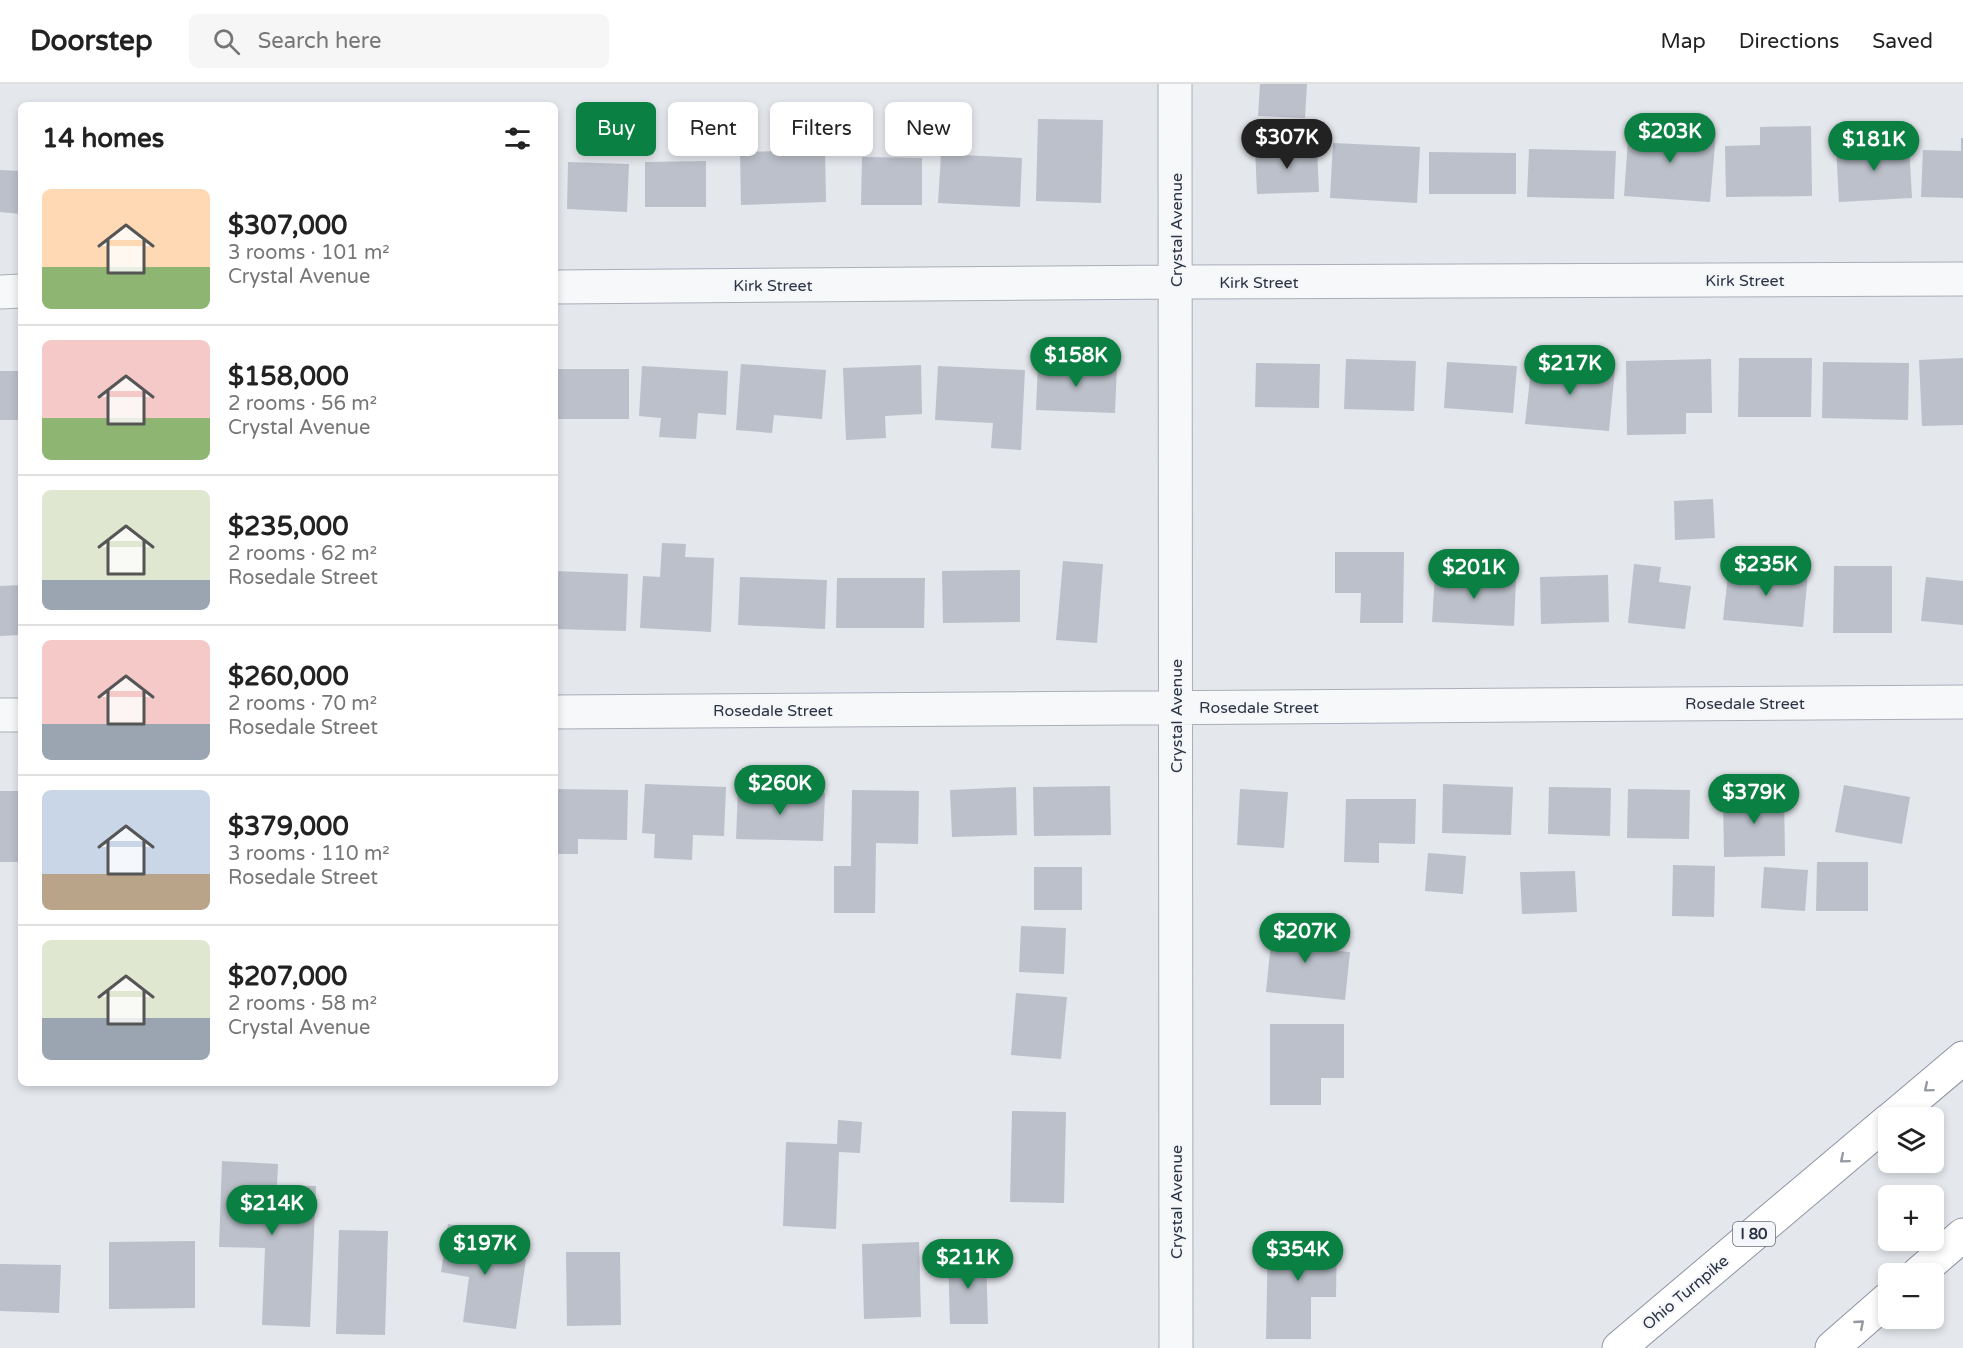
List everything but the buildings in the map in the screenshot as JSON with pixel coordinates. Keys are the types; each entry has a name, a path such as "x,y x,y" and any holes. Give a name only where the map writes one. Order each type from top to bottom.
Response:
{"highway":[{"path":"1906,1107 1963,1058"},
{"name":"Ohio Turnpike","path":"1618,1348 1878,1129"},
{"path":"1931,1263 1963,1235"},
{"path":"1832,1348 1878,1308"}],"street":[{"name":"Crystal Avenue","path":"1175,84 1176,1348"},
{"name":"Kirk Street","path":"558,287 1963,279"},
{"path":"0,292 18,291"},
{"name":"Rosedale Street","path":"558,712 1963,702"},
{"path":"0,715 18,715"}]}
